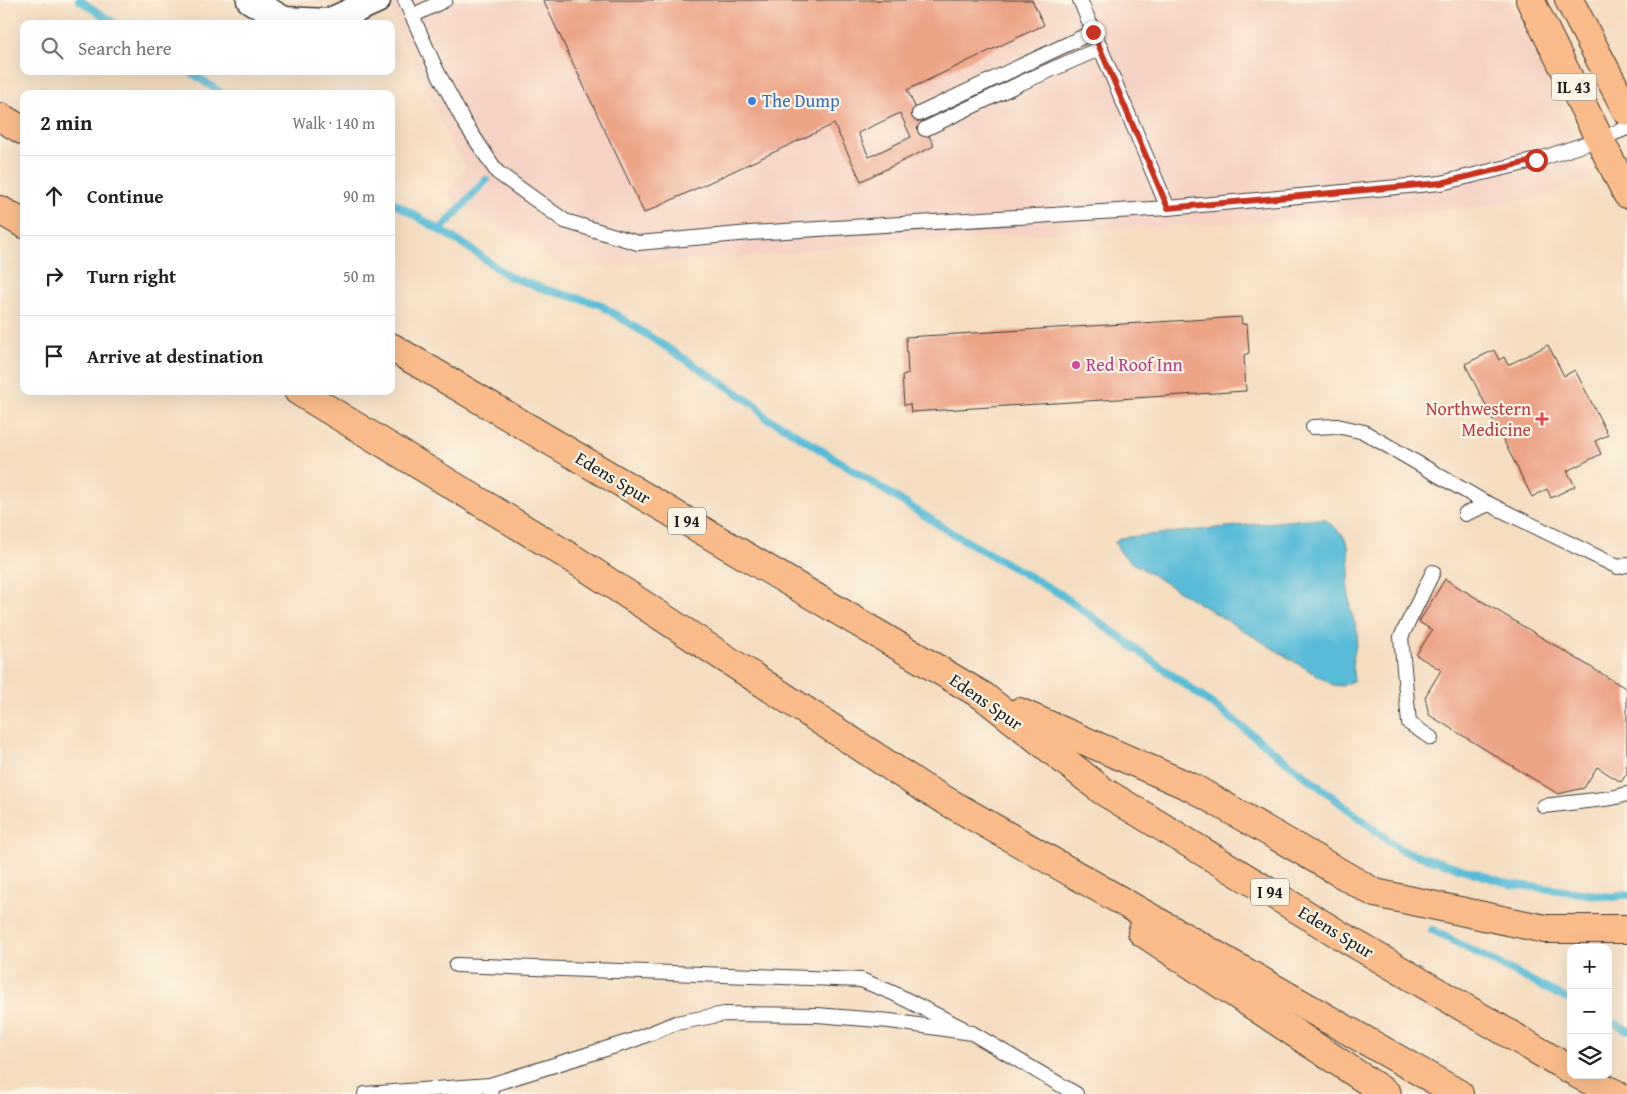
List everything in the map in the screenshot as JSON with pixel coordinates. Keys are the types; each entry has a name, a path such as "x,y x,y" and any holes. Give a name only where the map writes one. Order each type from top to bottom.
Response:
{"main road":[{"name":"IL 43","path":"1530,0 1627,194"},
{"name":"IL 43","path":"1569,0 1627,112"},
{"path":"0,117 20,129"},
{"path":"0,210 20,222"},
{"name":"Edens Spur","path":"395,349 982,696 1103,791 1345,938 1567,1068"},
{"path":"305,395 575,560 1387,1094"},
{"path":"982,696 1193,788 1375,893 1545,930 1627,930"},
{"path":"922,787 1459,1094"},
{"path":"1588,1079 1616,1094"}],"street":[{"path":"250,0 284,20"},
{"path":"332,20 377,0"}],"lane":[{"path":"405,0 464,122 497,172 565,221 638,243 780,232 1168,208 1441,183 1536,160 1627,128"},
{"path":"412,16 445,0"},
{"path":"1080,0 1168,208"},
{"path":"919,114 1093,32"},
{"path":"925,129 1021,83 1101,48"},
{"path":"1313,427 1337,426 1364,432 1488,504 1624,565"},
{"path":"1465,514 1488,504"},
{"path":"1431,738 1408,723 1401,637 1433,572"},
{"path":"1544,806 1612,798 1627,794"},
{"path":"456,966 861,980 893,993 972,1033 1076,1094"},
{"path":"365,1094 490,1090 631,1041 676,1023 724,1014 817,1015 972,1033"}],"shaded area":[{"path":"386,0 1509,0 1549,79 1589,179 1535,198 1473,207 1362,217 1088,230 872,244 761,255 570,269 444,193 467,167 451,145"}],"water":[{"path":"1306,519 1325,519 1342,534 1348,545 1350,607 1358,634 1352,665 1354,680 1342,686 1333,685 1131,562 1120,552 1115,543 1119,538"}],"building":[{"name":"The Dump","path":"543,0 1032,0 1044,25 907,90 934,146 861,181 834,124 644,213","holes":["900,113 911,137 869,157 858,133"]},
{"name":"Red Roof Inn","path":"1241,317 1242,324 1247,324 1249,353 1244,355 1246,391 911,412 910,404 904,405 902,375 908,374 906,337"},
{"path":"1548,345 1564,376 1575,370 1608,435 1595,441 1601,454 1567,471 1575,486 1551,498 1547,489 1532,497 1465,364 1494,350 1499,360 1504,357 1508,365"},
{"path":"1445,579 1627,689 1627,773 1621,782 1597,767 1584,788 1558,794 1429,715 1425,697 1441,670 1416,655 1432,630 1419,622"}],"waterway":[{"path":"79,0 110,20"},
{"path":"195,75 217,90"},
{"path":"440,230 486,180"},
{"path":"395,203 468,247 508,276 544,289 599,304 758,407 766,418 783,426 952,533 1062,595 1223,712 1401,850 1510,884 1612,897 1627,895"},
{"path":"1432,930 1567,999"},
{"path":"1612,1022 1627,1030"}],"place":[{"name":"The Dump","path":"752,101"},
{"name":"Red Roof Inn","path":"1076,365"},
{"name":"Northwestern Medicine","path":"1542,419"}],"route":[{"path":"1093,32 1168,208 1441,183 1536,160"}]}
